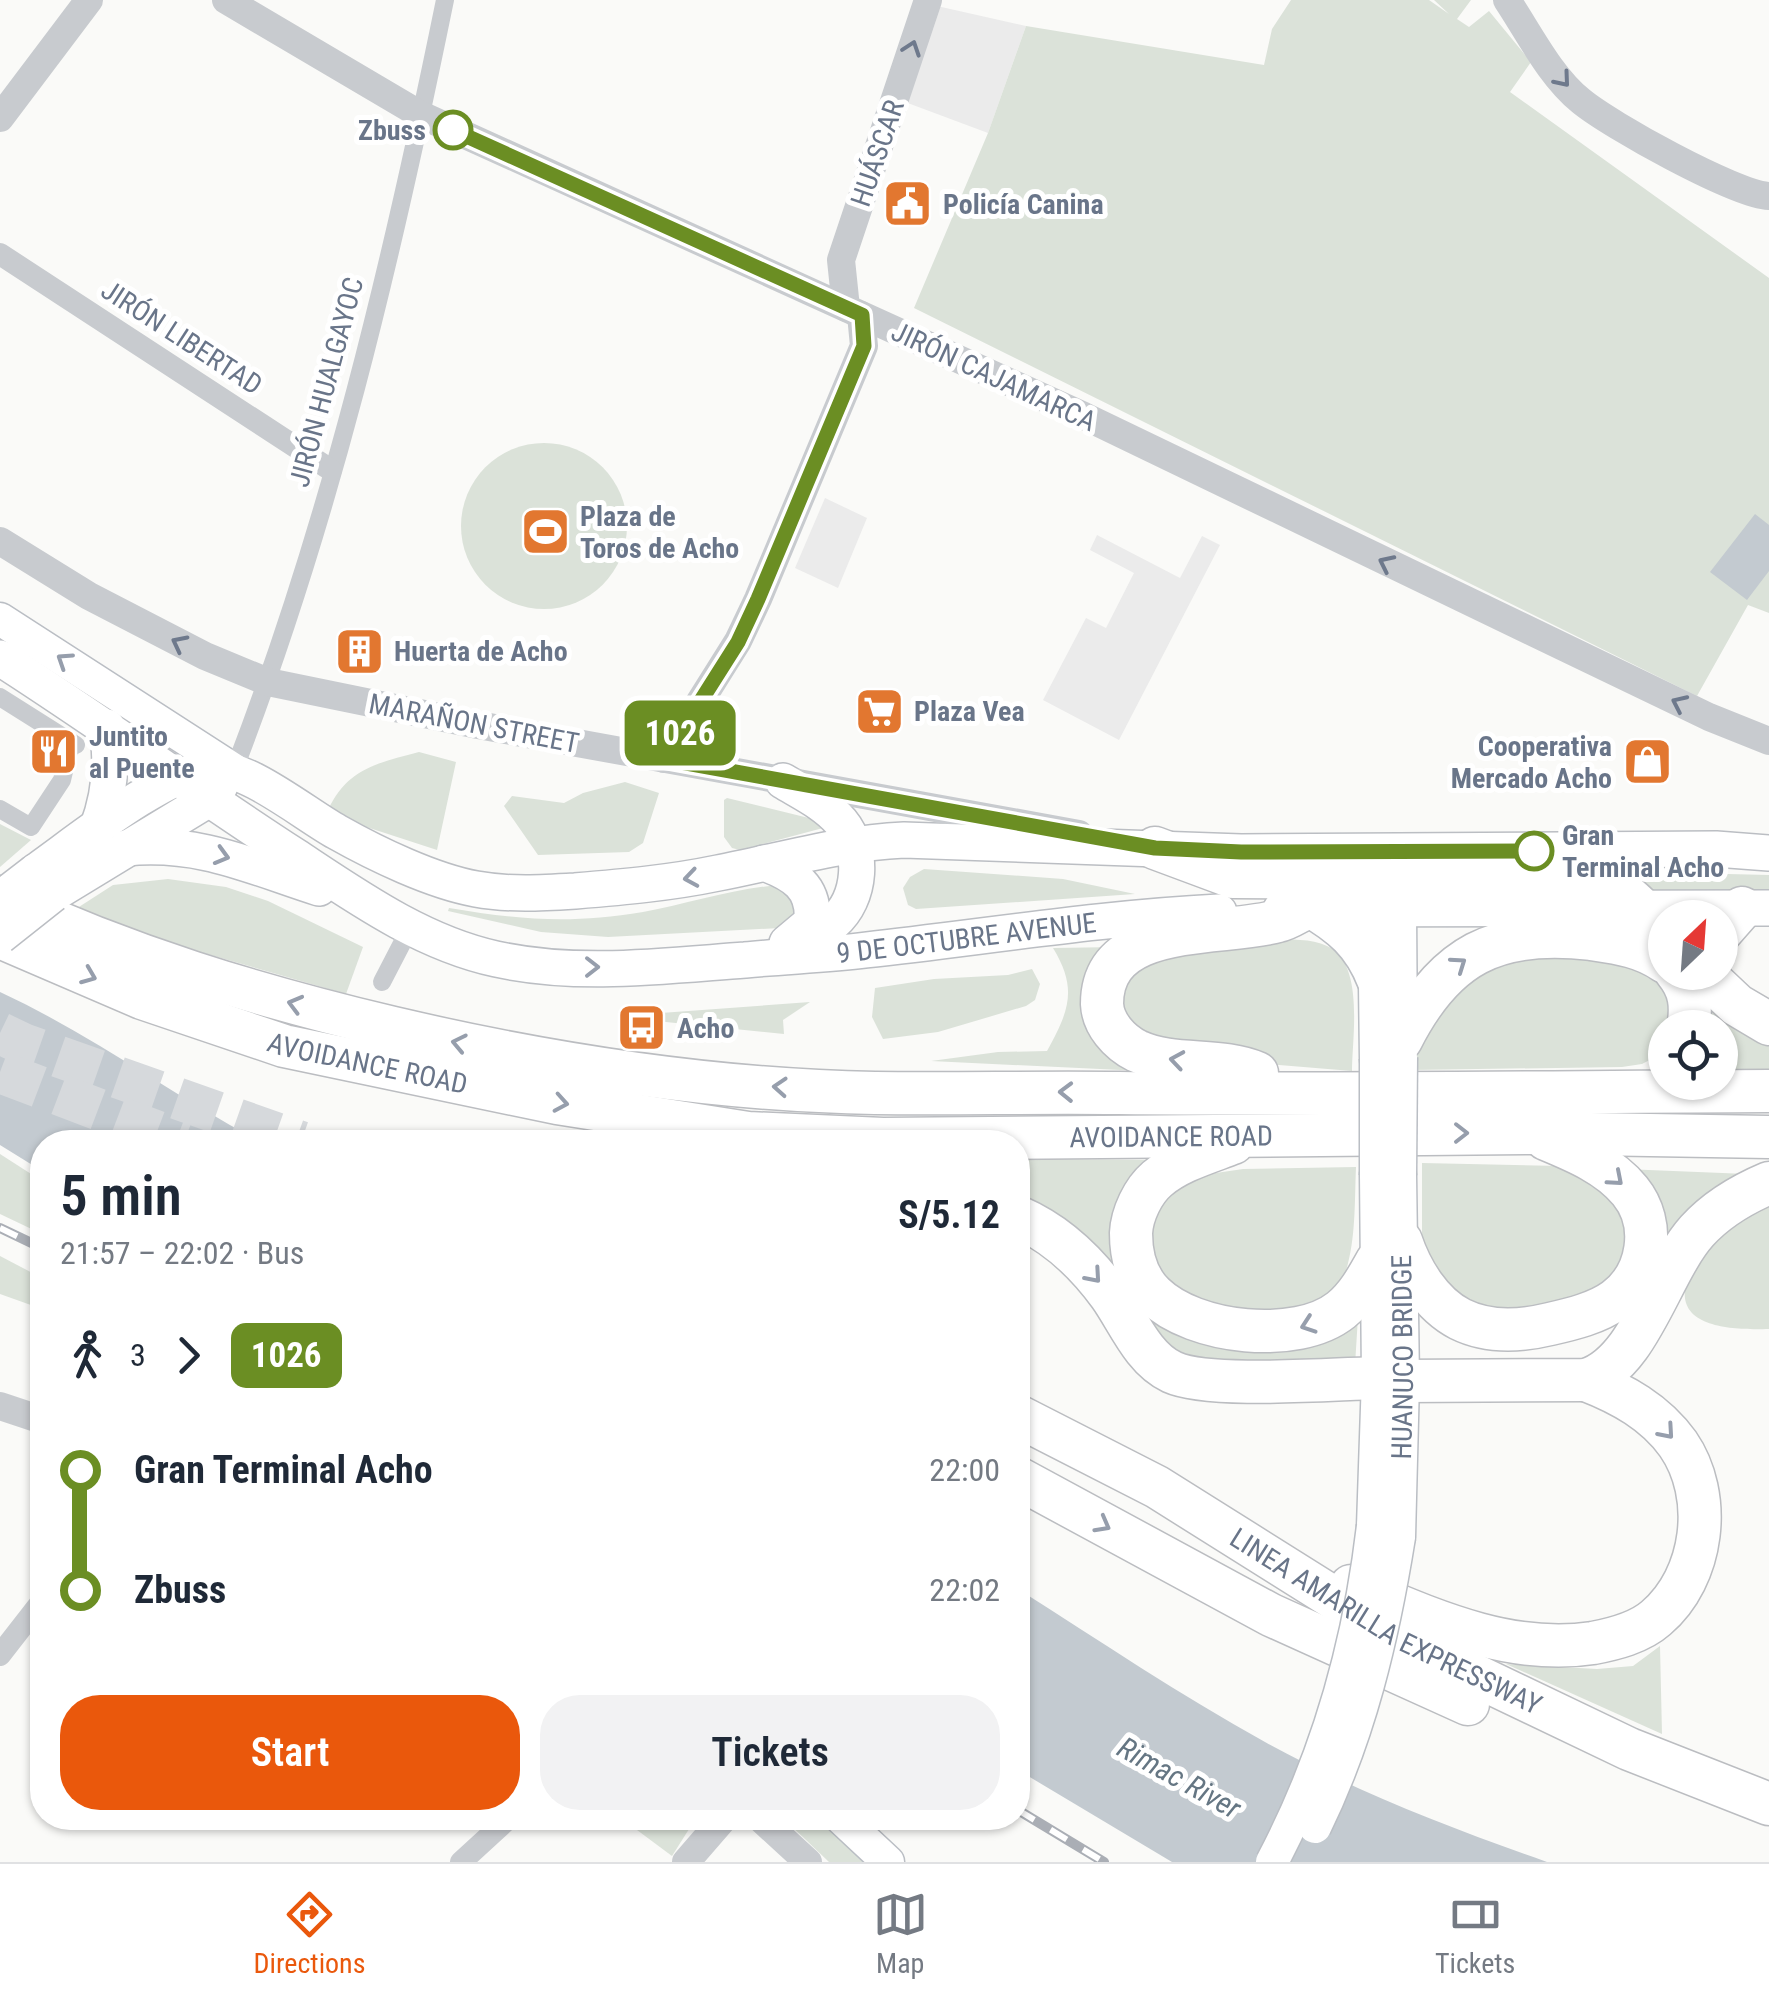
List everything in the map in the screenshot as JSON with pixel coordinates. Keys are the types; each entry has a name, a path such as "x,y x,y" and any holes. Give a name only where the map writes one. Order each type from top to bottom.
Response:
{"highway":[{"path":"1155,848 1233,877 1386,900 1567,862 1574,872 1619,888 1648,915"},
{"name":"AVOIDANCE ROAD","path":"0,898 67,928 233,988 569,1065 722,1083 878,1093 1769,1091"},
{"path":"1303,1094 1251,1070 1165,1059 1135,1050 1112,1032 1102,1010 1103,986 1113,966 1131,950 1182,934 1280,921 1306,908"},
{"name":"AVOIDANCE ROAD","path":"0,936 142,998 284,1046 556,1103 712,1130"},
{"path":"1392,1052 1416,1009 1447,972 1490,946 1538,937 1584,938 1635,946 1648,953"},
{"path":"1719,990 1769,1024"},
{"path":"1599,1092 1648,1070"},
{"path":"1258,1134 1182,1162 1155,1180 1139,1203 1131,1226 1131,1250 1138,1272 1154,1294 1174,1310 1201,1320 1286,1332 1314,1325 1340,1311 1360,1292 1389,1251 1413,1268 1431,1294 1451,1313 1476,1325 1502,1329 1537,1327 1596,1310 1617,1298 1634,1279 1644,1257 1647,1236 1638,1202 1599,1165 1531,1133"},
{"name":"AVOIDANCE ROAD","path":"1030,1137 1531,1133 1769,1137"},
{"path":"1030,1223 1069,1250 1109,1294 1148,1352 1173,1372 1211,1380 1586,1380 1604,1373 1618,1360 1679,1255 1698,1230 1748,1192 1769,1183"},
{"path":"1277,1565 1342,1582 1408,1610 1508,1642 1572,1645 1606,1640 1641,1628 1654,1620 1675,1596 1690,1567 1699,1534 1695,1482 1678,1444 1648,1412 1586,1380"},
{"name":"LINEA AMARILLA EXPRESSWAY","path":"1030,1422 1158,1487 1277,1565 1447,1664 1629,1749 1769,1804"},
{"name":"LINEA AMARILLA EXPRESSWAY","path":"1030,1484 1271,1615 1602,1763 1769,1827"}],"main road":[{"path":"0,619 316,820 372,850 475,889 516,893 636,887 855,843 904,840 1567,862 1716,850 1769,852"},
{"name":"9 DE OCTUBRE AVENUE","path":"0,658 372,906 495,959 564,967 668,966 865,950 1125,917 1386,900 1648,920"},
{"path":"107,727 111,838"},
{"path":"0,898 44,883 111,838 179,778 202,770 234,770"},
{"path":"111,838 209,799 234,770"},
{"path":"766,958 823,930 845,910 854,885 855,843 825,806 783,781"},
{"path":"111,838 217,854 372,906"},
{"path":"764,863 800,882 813,907 812,922 804,932 766,958"},
{"path":"0,936 44,883"},
{"path":"1376,981 1386,900"},
{"path":"1386,900 1392,1052"},
{"path":"1306,908 1350,938 1366,958 1376,981 1392,1052"},
{"name":"HUANUCO BRIDGE","path":"1386,1532 1392,1052"},
{"path":"1272,1862 1307,1794 1337,1710 1386,1532"},
{"path":"1297,1862 1340,1774 1359,1720 1386,1616 1386,1532"},
{"path":"856,1830 888,1862"}],"street":[{"path":"0,118 89,0"},
{"name":"JIRÓN CAJAMARCA","path":"226,0 422,115 1084,416 1709,717 1769,741"},
{"name":"JIRÓN HUALGAYOC","path":"234,770 268,682 360,371 422,115 445,0"},
{"name":"HUÁSCAR","path":"664,759 738,642 864,346 841,260 928,0"},
{"path":"1507,0 1546,59 1580,100 1729,184 1769,196"},
{"name":"JIRÓN LIBERTAD","path":"0,254 331,470"},
{"name":"MARAÑON STREET","path":"0,541 88,596 205,656 268,682 1155,848"},
{"path":"0,697 73,744 62,780 31,827 0,810"},
{"path":"382,982 412,926"},
{"path":"0,1406 30,1416"},
{"path":"0,1655 30,1616"},
{"path":"461,1862 496,1830"},
{"path":"686,1862 714,1830"},
{"path":"773,1830 808,1862"}],"shaded area":[{"path":"1291,0 1429,0 1449,14 1434,0 1471,0 1457,19 1469,27 1489,11 1531,62 1510,92 1769,278 1769,613 1748,605 1697,696 914,308 988,133 1026,26 1264,65 1272,29"},
{"path":"937,6 1026,26 988,133 905,102"},
{"path":"544,443 576,449 603,467 621,494 627,526 621,558 603,585 576,603 544,609 512,603 485,585 467,558 461,526 467,494 485,467 512,449"},
{"path":"825,498 867,518 838,588 795,568"},
{"path":"1097,535 1180,578 1202,536 1220,545 1119,740 1043,700 1086,618 1106,628 1134,573 1090,550"},
{"path":"419,752 456,762 437,850 345,820 328,810 354,777 377,764"},
{"path":"625,782 659,793 643,843 629,852 538,855 504,806 512,796 564,803 583,793"},
{"path":"727,798 821,821 823,828 740,850 732,848 724,837"},
{"path":"0,824 31,840 0,867"},
{"path":"924,869 1063,879 1135,894 916,909 908,905 903,888 910,877"},
{"path":"1604,871 1769,875 1769,894 1636,893"},
{"path":"168,879 226,887 268,901 363,947 346,994 68,914 113,885"},
{"path":"781,885 791,889 799,912 780,928 608,937 541,932 448,911 449,908 546,919 592,918"},
{"path":"1272,939 1321,943 1339,955 1347,968 1354,1002 1352,1071 1196,1058 1147,1047 1111,993 1146,962"},
{"path":"1118,947 1089,986 1163,1072 931,1061 998,1052 1047,1051 1068,1000 1066,976 1053,948"},
{"path":"1499,953 1648,964 1648,990 1666,990 1674,1010 1648,1010 1648,1061 1622,1067 1411,1070 1415,1029"},
{"path":"1032,969 1040,984 1035,1000 1026,1006 938,1032 883,1039 872,1017 875,988 934,979 1008,975"},
{"path":"810,1002 783,1020 784,1034 656,1021 647,1014"},
{"path":"1738,1018 1769,1036 1769,1075 1738,1074"},
{"path":"0,1154 30,1173 30,1228 0,1214"},
{"path":"1030,1159 1168,1160 1134,1191 1167,1321 1358,1317 1355,1365 1178,1364 1030,1222"},
{"path":"1422,1163 1561,1166 1621,1195 1631,1259 1574,1306 1467,1314 1422,1249"},
{"path":"1356,1167 1351,1252 1334,1301 1249,1322 1154,1284 1147,1214 1161,1194 1209,1174 1243,1169"},
{"path":"1624,1169 1747,1174 1670,1239 1658,1240"},
{"path":"1769,1197 1769,1329 1725,1327 1697,1317 1688,1308 1685,1295 1697,1251"},
{"path":"0,1256 30,1272 30,1305 0,1294"},
{"path":"1660,1646 1662,1734 1506,1664 1597,1669 1633,1666"},
{"path":"637,1830 688,1830 672,1856"},
{"path":"796,1830 832,1830 868,1862 829,1862"}],"water":[{"path":"1755,514 1769,525 1769,571 1747,600 1710,572"},
{"path":"0,992 67,1027 240,1130 30,1130 30,1164 0,1145"},
{"name":"Rimac River","path":"1030,1597 1202,1706 1299,1760 1403,1808 1547,1862 1172,1862 1030,1777"}],"tunnel":[{"path":"0,1033 267,1130"},
{"path":"0,1072 152,1130"}],"railway":[{"path":"0,1228 30,1242"},
{"path":"1030,1817 1104,1862"}],"bus line":[{"name":"1026","path":"453,130 862,315 864,346 758,599 738,642 664,759 1155,848 1241,852 1534,851"}],"place":[{"name":"Zbuss","path":"453,130"},
{"name":"Policía Canina","path":"908,204"},
{"name":"Plaza de Toros de Acho","path":"545,532"},
{"name":"Huerta de Acho","path":"359,651"},
{"name":"Plaza Vea","path":"879,711"},
{"name":"Juntito al Puente","path":"54,752"},
{"name":"Cooperativa Mercado Acho","path":"1647,762"},
{"name":"Gran Terminal Acho","path":"1534,851"},
{"name":"Acho","path":"642,1028"}]}
